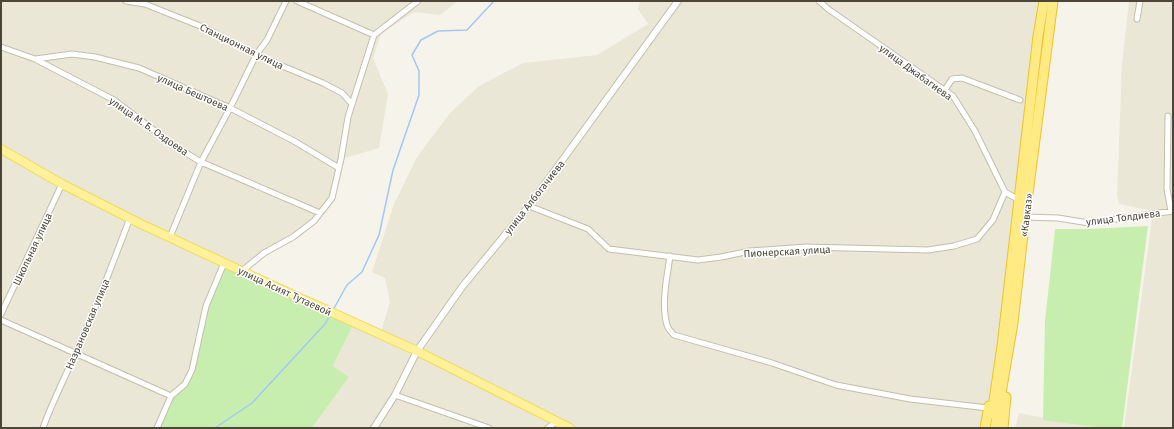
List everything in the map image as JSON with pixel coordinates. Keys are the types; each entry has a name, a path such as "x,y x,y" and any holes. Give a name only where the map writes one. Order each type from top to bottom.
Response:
{"highway":[{"name":"«Кавказ»","path":"990,428 1002,346 1038,36 1044,1"},
{"name":"«Кавказ»","path":"996,428 1013,323 1053,1"},
{"path":"985,428 1002,346"},
{"path":"1003,428 1008,356"}],"main road":[{"name":"улица Асият Тутаевой","path":"1,149 62,184 130,218 336,315 417,351 570,428"}],"street":[{"name":"Станционная улица","path":"126,1 145,4 205,28 256,55 323,83 342,93 352,104"},
{"path":"170,237 201,162 256,55 267,40 286,1"},
{"path":"297,1 374,35"},
{"path":"242,271 264,254 293,237 314,221 332,198 348,117 374,35 418,1"},
{"name":"улица Албогачиева","path":"374,428 395,395 417,351 462,287 529,206 678,1"},
{"name":"улица Джабагиева","path":"819,1 828,9 953,96 975,131 1005,192"},
{"path":"1136,19 1140,1"},
{"name":"улица М. Б. Оздоева","path":"1,47 36,59 114,100 176,147 201,162 320,213"},
{"name":"улица Бештоева","path":"36,59 72,54 95,57 139,68 230,108 294,141 339,168"},
{"path":"945,90 952,79 962,78 1020,100"},
{"path":"1168,116 1168,189 1172,211"},
{"name":"Школьная улица","path":"1,314 62,184"},
{"path":"1005,192 1019,200"},
{"name":"Пионерская улица","path":"529,206 588,229 608,249 698,260 750,251 806,248 928,250 954,246 977,239 994,220 1005,192"},
{"name":"улица Толдиева","path":"1025,217 1058,218 1089,223 1172,211"},
{"name":"Назрановская улица","path":"43,428 50,407 76,353 130,218"},
{"path":"670,256 665,287 665,311 667,326 674,335 772,363 836,385 910,399 988,408"},
{"path":"157,428 171,396 185,384 192,370 206,306 224,263"},
{"path":"1,320 171,396"},
{"path":"395,395 489,428"},
{"path":"548,428 557,421"}],"shaded area":[{"path":"1,1 458,1 440,15 414,12 381,34 373,58 388,94 379,148 341,159 332,198 314,221 264,253 242,271 192,370 157,428 1,428"},
{"path":"640,1 1044,1 1002,346 985,428 312,428 349,377 333,366 354,323 380,335 390,302 385,278 372,272 394,204 417,157 450,113 479,86 523,63 597,55 648,24 638,9"},
{"path":"1129,1 1173,1 1173,428 1124,428 1153,211 1119,204 1117,196 1122,64"},
{"path":"1019,413 1098,428 1015,428"}],"green space":[{"path":"1148,226 1122,428 1101,428 1043,420 1045,321 1055,229"},
{"path":"224,263 354,323 333,366 349,377 312,428 157,428 171,396 185,384 192,370 206,306"}],"waterway":[{"path":"333,310 347,285 362,272 379,235 393,170 419,95 419,71 412,55 421,40 438,31 467,30 494,1"},
{"path":"215,428 252,403 325,324 330,315"}]}
